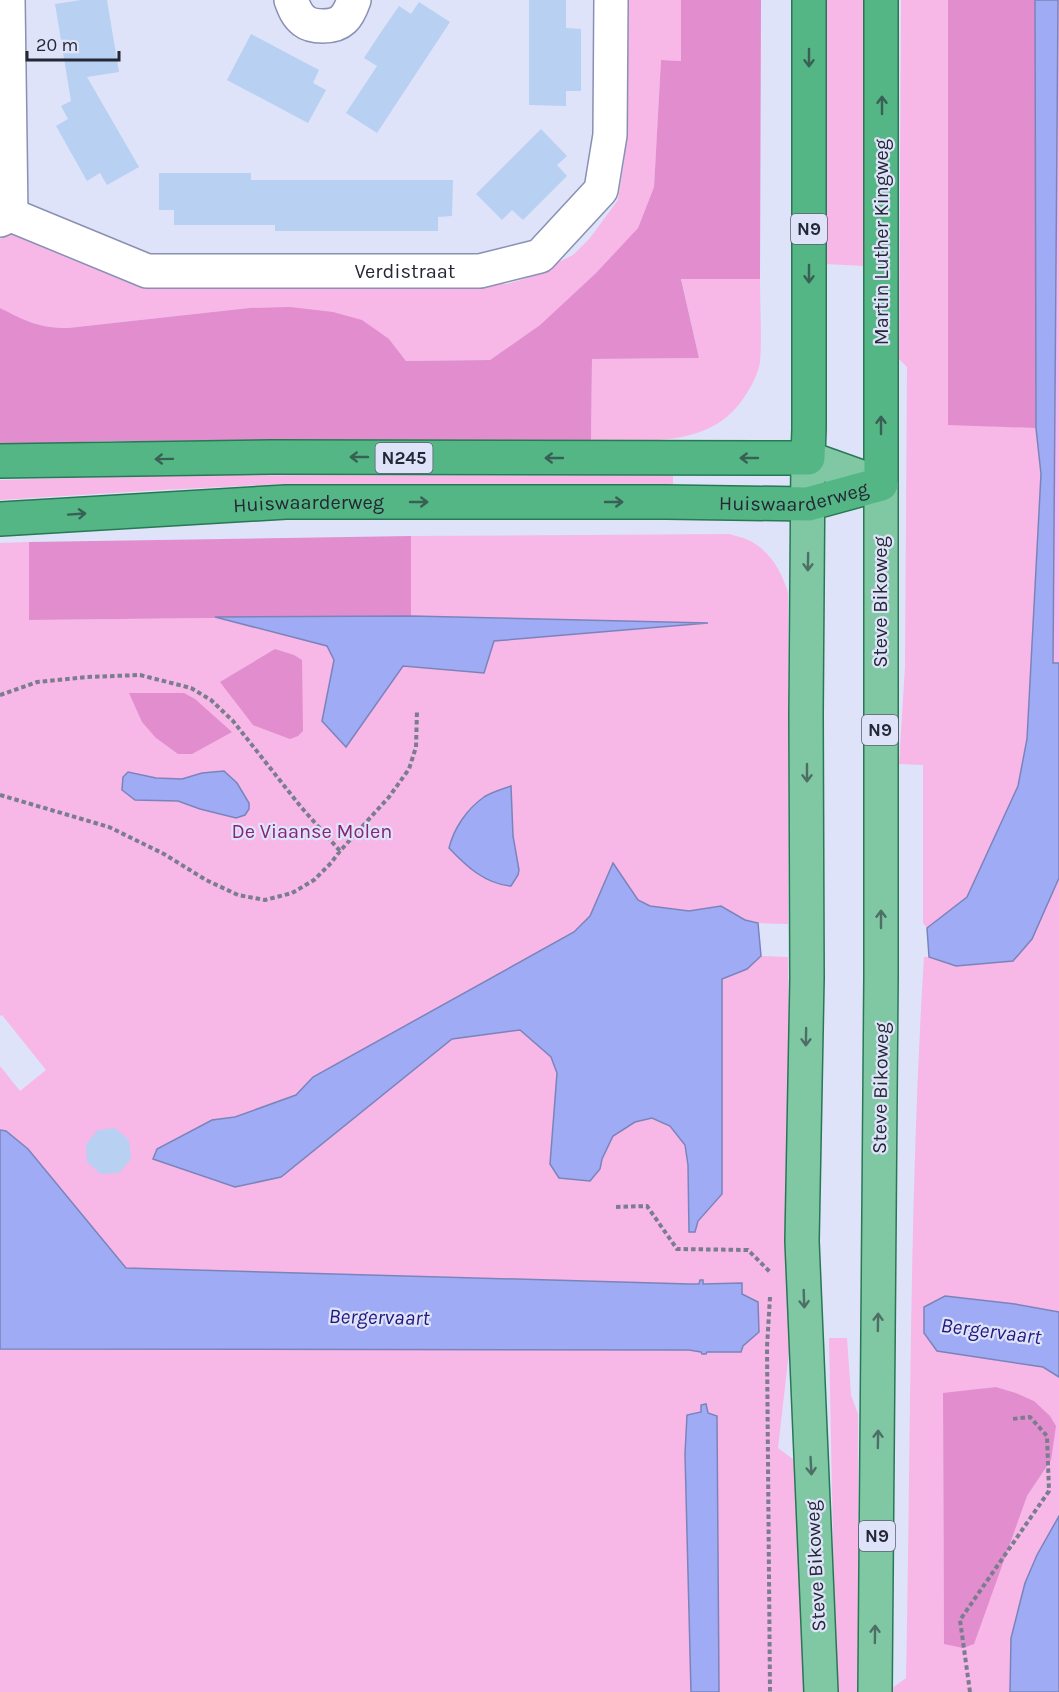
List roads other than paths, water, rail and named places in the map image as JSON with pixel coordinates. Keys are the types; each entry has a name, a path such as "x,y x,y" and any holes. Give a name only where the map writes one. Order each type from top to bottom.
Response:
{"highway":[{"name":"N9","path":"808,458 809,0"},
{"name":"Martin Luther Kingweg","path":"881,0 881,483"},
{"name":"Huiswaarderweg","path":"0,462 271,457 808,458"},
{"name":"Huiswaarderweg","path":"0,519 286,502 808,504 881,483"}],"main road":[{"name":"Huiswaarderweg","path":"808,458 881,483"},
{"name":"N9","path":"808,458 808,504"},
{"name":"Steve Bikoweg","path":"874,1692 881,977 881,483"},
{"name":"Steve Bikoweg","path":"808,504 807,978 802,1241 821,1692"}],"street":[{"path":"5,217 8,0"},
{"path":"291,0 296,13 305,22 315,26 332,26 342,21 350,12 354,0"},
{"name":"Verdistraat","path":"5,217 147,271 480,271 540,256 601,190 610,135 611,0"}],"water":[{"path":"1035,0 1058,0 1053,663 1059,663 1059,878 1032,939 1013,961 956,966 929,957 927,928 967,897 1018,786 1027,739 1041,474 1036,428"},
{"path":"411,616 708,623 494,641 484,673 403,666 346,747 322,721 334,660 327,646 215,617"},
{"path":"224,771 237,783 249,803 249,809 245,815 236,818 178,801 135,800 122,790 123,777 128,772 156,778 182,779 202,773"},
{"path":"511,786 513,836 519,870 511,886 484,878 449,848 458,826 472,807 487,795"},
{"path":"613,863 638,900 650,906 689,911 721,906 745,920 758,923 761,956 747,969 722,979 722,1194 698,1221 695,1232 689,1232 688,1165 685,1145 670,1126 652,1118 635,1122 613,1136 602,1159 600,1169 590,1181 559,1178 550,1164 557,1073 551,1057 520,1030 452,1039 281,1177 235,1187 153,1159 157,1149 212,1120 235,1117 296,1095 313,1077 574,932 590,916"},
{"name":"Bergervaart","path":"0,1130 6,1131 28,1149 126,1268 689,1284 699,1284 700,1280 703,1280 703,1284 742,1283 742,1294 758,1302 759,1332 743,1346 741,1352 707,1352 706,1354 689,1350 0,1349"},
{"name":"Bergervaart","path":"945,1296 1015,1304 1059,1312 1059,1377 1043,1367 937,1351 924,1333 924,1307"},
{"path":"706,1404 708,1413 717,1416 719,1692 691,1692 685,1454 687,1415 701,1412 701,1405"},
{"path":"1059,1516 1059,1692 1010,1692 1011,1638 1025,1583 1037,1555"}],"park label":[{"name":"De Viaanse Molen","path":"312,831"}]}
